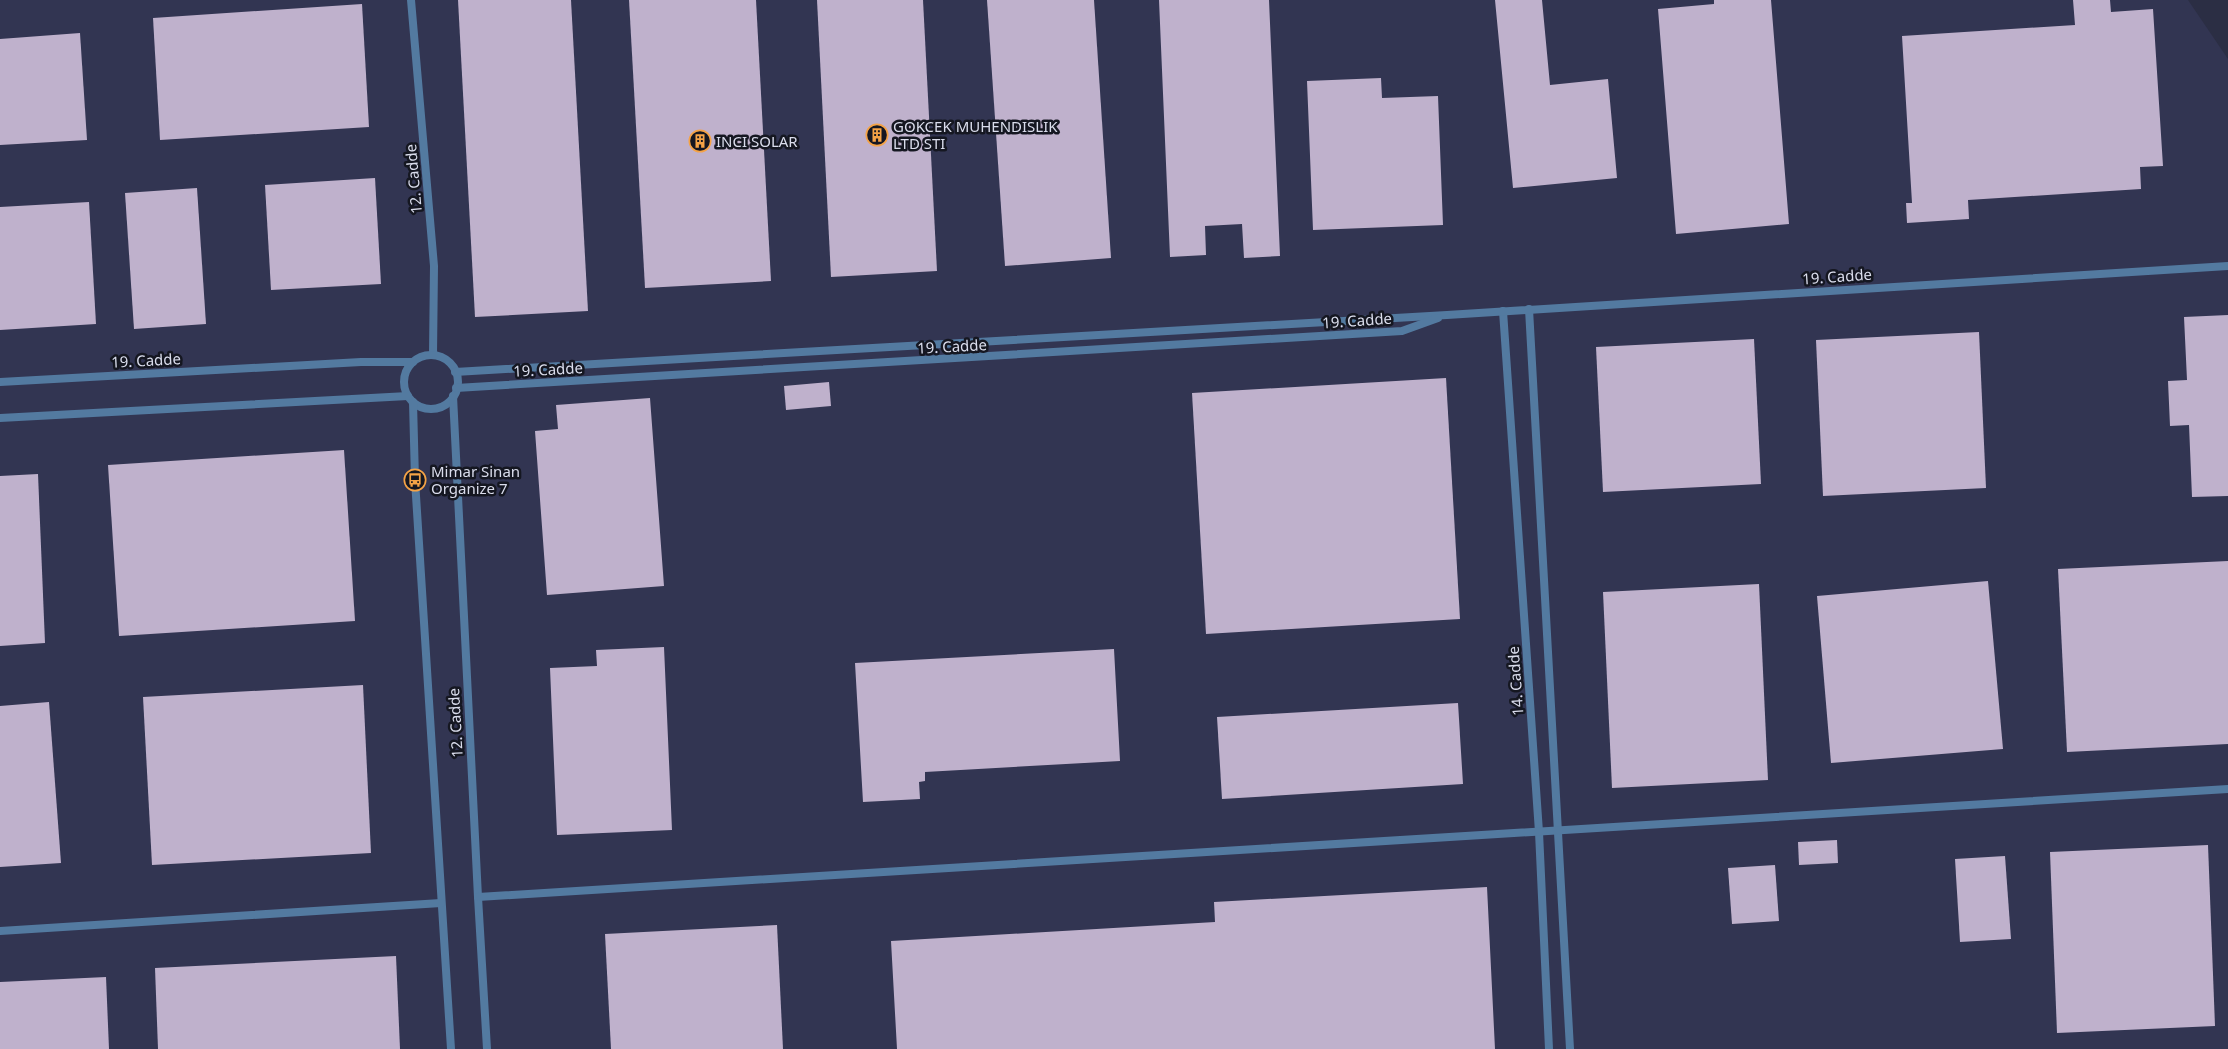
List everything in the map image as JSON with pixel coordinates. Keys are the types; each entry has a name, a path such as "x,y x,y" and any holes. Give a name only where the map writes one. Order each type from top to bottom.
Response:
{"lane":[{"name":"12. Cadde","path":"411,0 434,266 433,355"},
{"name":"19. Cadde","path":"455,372 1447,315 2228,266"},
{"path":"1529,309 1570,1049"},
{"name":"14. Cadde","path":"1503,311 1539,832 1548,1049"},
{"name":"19. Cadde","path":"455,392 1402,331 1447,315"},
{"path":"0,418 410,399 426,409 434,409 448,402 455,392 455,372 446,360 433,355 419,358 413,362 405,374 404,381 410,399"},
{"name":"19. Cadde","path":"0,382 362,362 413,362"},
{"name":"12. Cadde","path":"455,392 478,897 487,1049"},
{"name":"12. Cadde","path":"410,399 450,1049"},
{"path":"478,897 2228,789"},
{"path":"0,931 441,903"}],"shaded area":[{"path":"0,0 2188,0 2228,59 2228,1049 0,1049"}],"building":[{"path":"458,0 571,0 588,311 475,317"},
{"name":"INCI SOLAR","path":"629,0 756,0 771,281 645,288"},
{"name":"GOKCEK MUHENDISLIK LTD STI","path":"817,0 923,0 937,271 831,277"},
{"path":"987,0 1094,0 1111,258 1005,266"},
{"path":"1159,0 1269,0 1280,256 1244,258 1242,224 1205,226 1206,255 1170,257"},
{"path":"1495,0 1542,0 1550,85 1608,79 1617,178 1513,188"},
{"path":"1714,0 1771,0 1789,224 1676,234 1658,9 1714,4"},
{"path":"2073,0 2110,0 2111,12 2153,9 2163,166 2140,167 2141,189 1968,200 1969,219 1907,223 1906,203 1912,203 1902,36 2075,25"},
{"path":"362,4 369,127 160,140 153,18"},
{"path":"80,33 87,140 0,145 0,39"},
{"path":"1381,78 1382,98 1438,96 1443,225 1313,230 1307,81"},
{"path":"375,178 381,284 271,290 265,185"},
{"path":"197,188 206,324 134,329 125,193"},
{"path":"89,202 96,324 0,330 0,207"},
{"path":"2228,315 2228,496 2192,497 2189,425 2170,426 2168,381 2187,380 2184,317"},
{"path":"1979,332 1986,488 1823,496 1816,340"},
{"path":"1754,339 1761,484 1603,492 1596,347"},
{"path":"1446,378 1460,619 1206,634 1192,393"},
{"path":"829,382 831,406 786,410 784,386"},
{"path":"650,398 664,586 547,595 535,431 558,429 556,405"},
{"path":"344,450 355,621 119,636 108,465"},
{"path":"38,474 45,643 0,646 0,476"},
{"path":"2228,561 2228,744 2067,752 2058,569"},
{"path":"1988,581 2003,749 1831,763 1817,596"},
{"path":"1759,584 1768,780 1612,788 1603,592"},
{"path":"664,647 672,830 557,835 550,668 597,666 596,650"},
{"path":"1114,649 1120,761 925,772 925,781 919,782 920,799 863,802 855,663"},
{"path":"363,685 371,853 152,865 143,697"},
{"path":"49,702 61,863 0,867 0,706"},
{"path":"1458,703 1463,784 1222,799 1217,717"},
{"path":"1837,840 1838,863 1799,865 1798,842"},
{"path":"2208,845 2215,1026 2057,1033 2050,852"},
{"path":"2005,856 2011,939 1960,942 1955,859"},
{"path":"1775,865 1779,921 1732,924 1728,868"},
{"path":"1487,887 1495,1049 897,1049 891,941 1215,922 1214,902"},
{"path":"777,925 783,1049 611,1049 605,934"},
{"path":"396,956 400,1049 158,1049 155,968"},
{"path":"106,977 109,1049 0,1049 0,982"}],"place":[{"name":"GOKCEK MUHENDISLIK LTD STI","path":"877,135"},
{"name":"INCI SOLAR","path":"700,141"},
{"name":"Mimar Sinan Organize 7","path":"415,480"}]}
